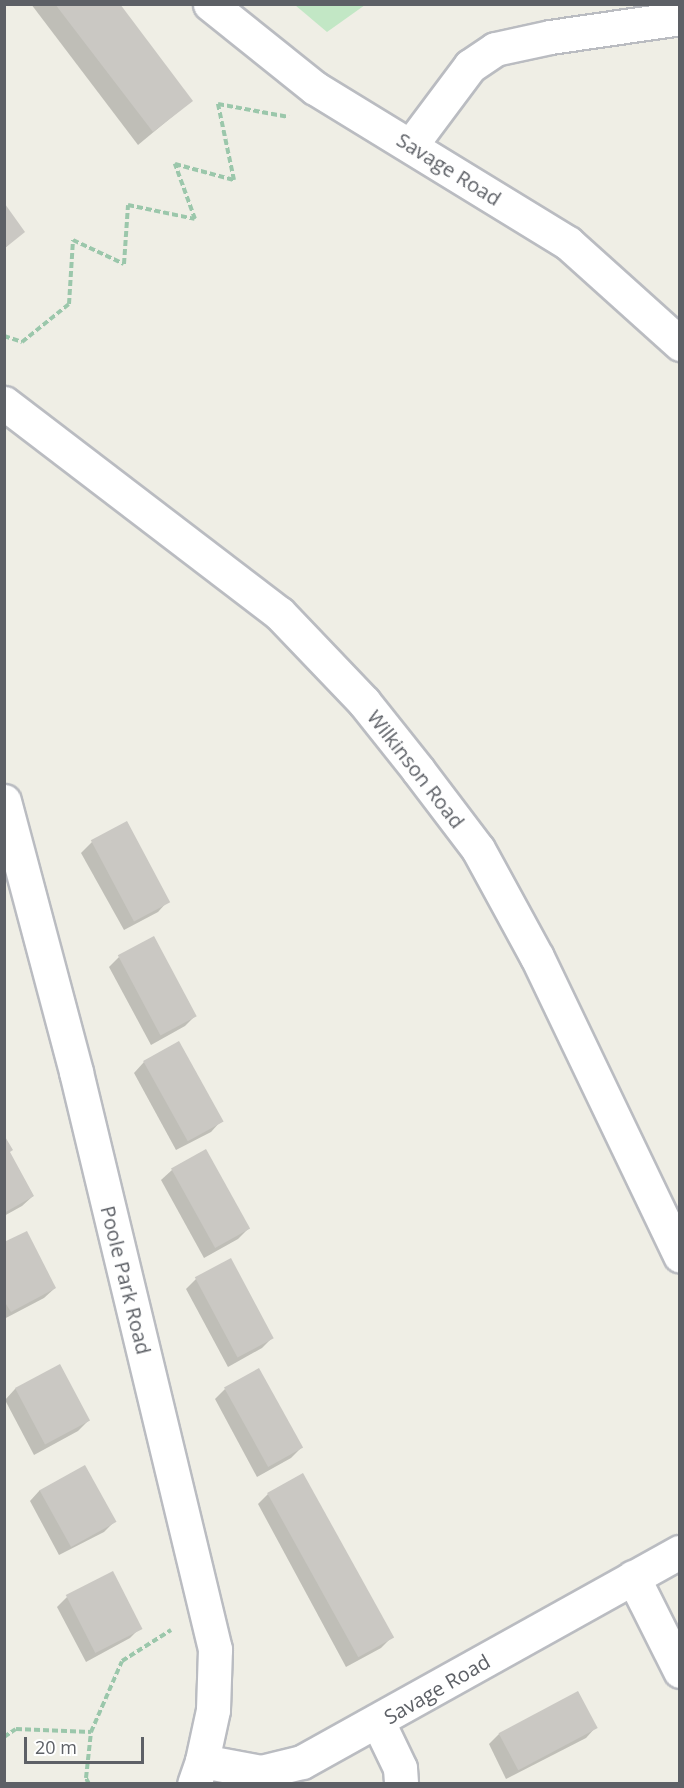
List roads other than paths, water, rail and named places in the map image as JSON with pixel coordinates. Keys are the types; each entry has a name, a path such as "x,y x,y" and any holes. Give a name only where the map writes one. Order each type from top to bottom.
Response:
{"street":[{"name":"Savage Road","path":"210,4 315,88 568,243 680,344"},
{"path":"411,145 470,66 495,49 550,37 680,18"},
{"name":"Wilkinson Road","path":"4,403 279,613 364,702 418,770 478,849 532,948 680,1255"},
{"name":"Poole Park Road","path":"4,801 75,1072 215,1649 213,1710 198,1772"},
{"name":"Savage Road","path":"198,1772 261,1772 302,1762 378,1722 680,1552"},
{"path":"633,1577 680,1671"},
{"path":"378,1722 400,1768 402,1784"}]}
